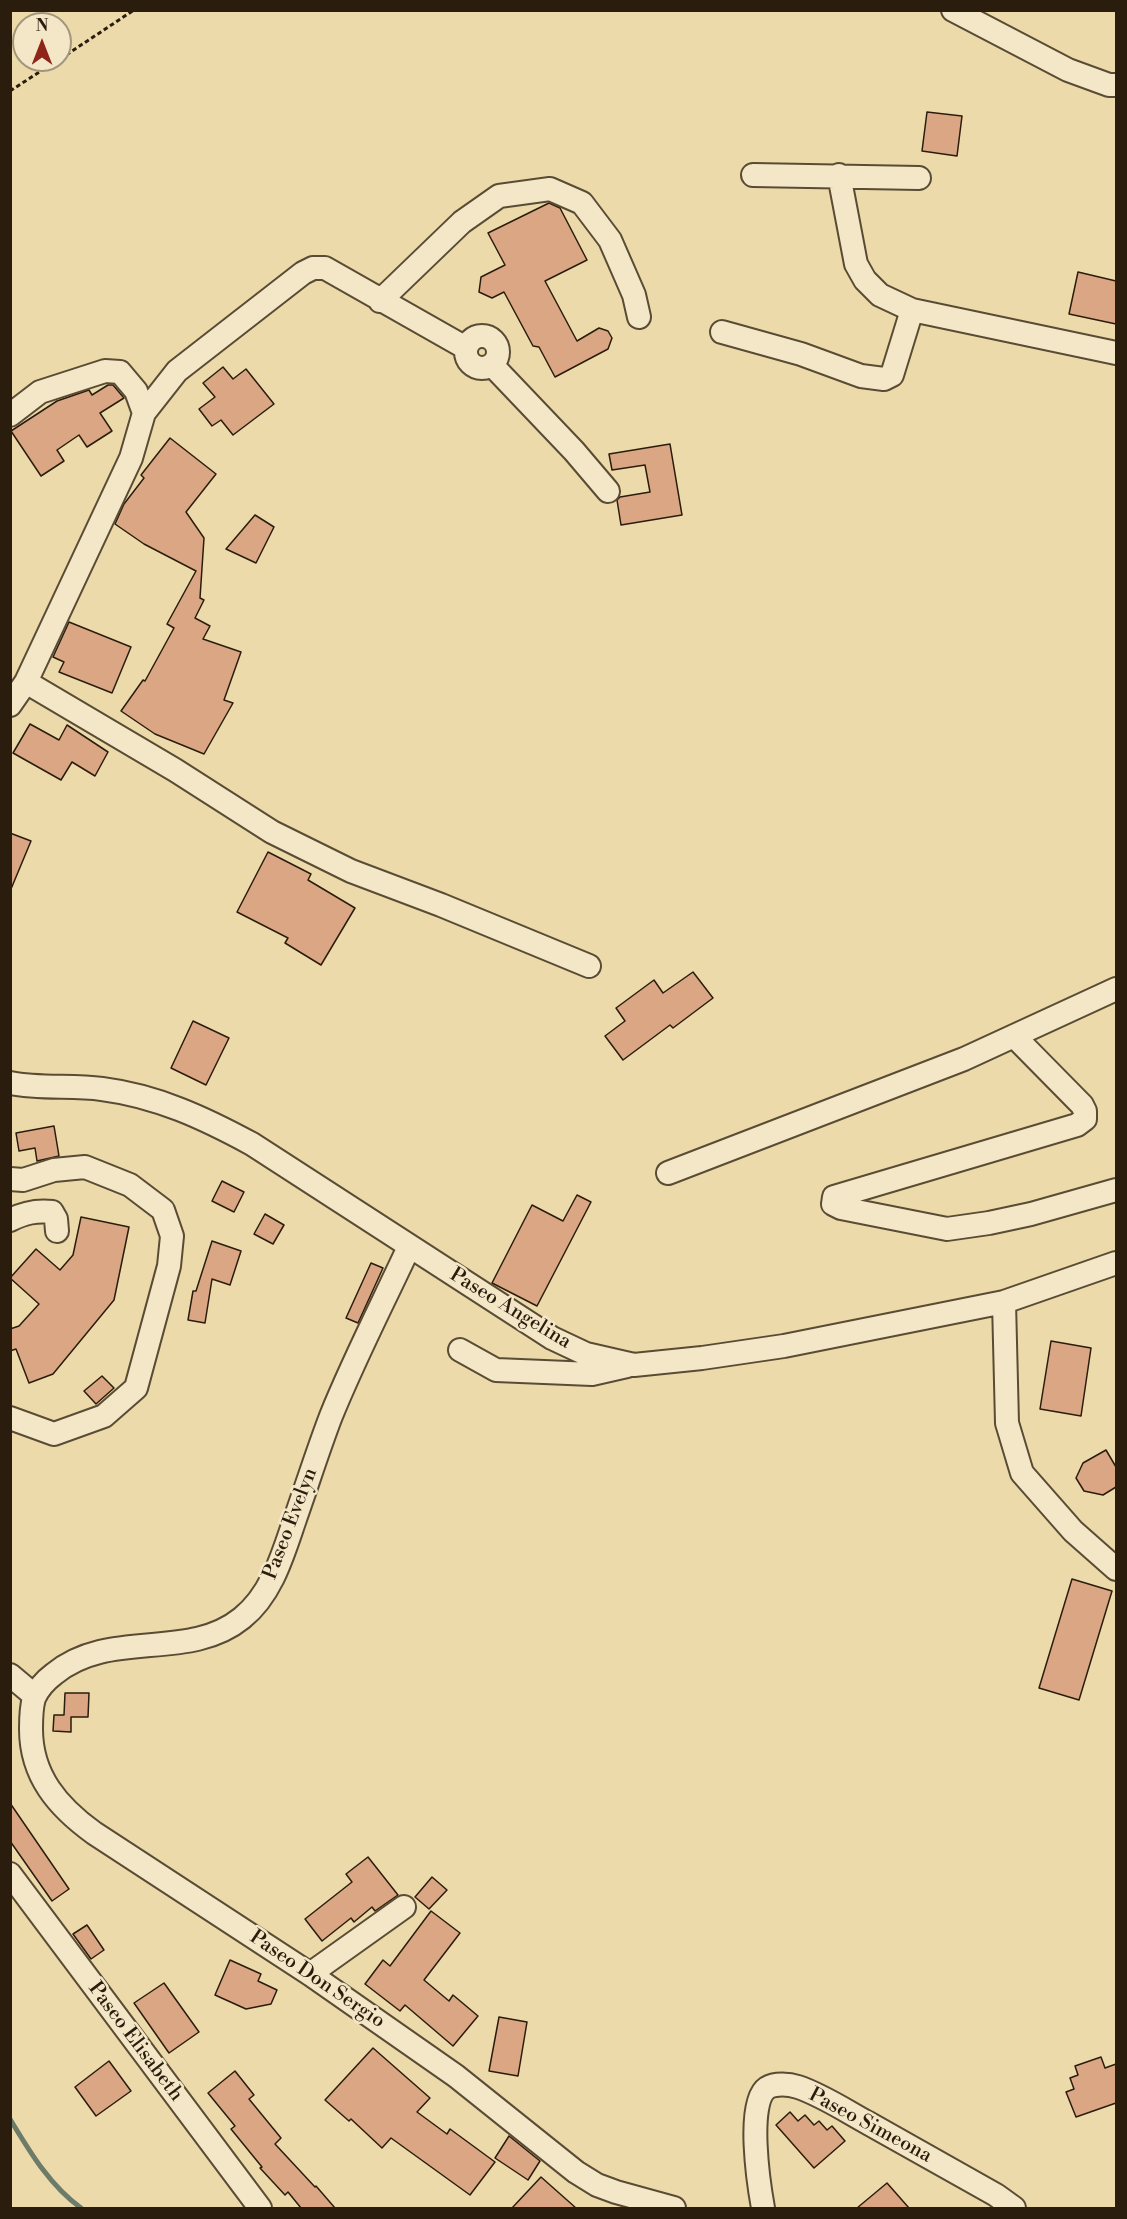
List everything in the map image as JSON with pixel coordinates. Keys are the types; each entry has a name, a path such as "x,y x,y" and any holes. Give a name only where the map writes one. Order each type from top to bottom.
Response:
{"street":[{"path":"953,10 1068,70 1109,85 1116,85"},
{"path":"753,175 919,178"},
{"path":"839,175 856,264 865,280 880,295 912,310 1116,353"},
{"path":"380,301 462,222 499,196 550,189 582,203 610,240 634,295 639,317"},
{"path":"10,705 26,682 131,458 144,413 177,371 303,273 313,268 325,268 466,348 472,339 482,336 492,338 498,346 499,357 493,366 574,451 608,491"},
{"path":"722,332 801,354 861,376 884,380 892,375 912,310"},
{"path":"10,415 40,392 105,371 120,372 136,391 144,413"},
{"path":"26,682 175,770 272,832 351,871 441,905 588,966"},
{"path":"668,1173 964,1059 1116,989"},
{"path":"1014,1036 1083,1105 1085,1119 1077,1125 834,1197 833,1204 841,1208 947,1229 1031,1214 1116,1190"},
{"name":"Paseo Angelina","path":"10,1083 101,1089 151,1098 207,1120 252,1144 552,1338 586,1354 634,1365 702,1359 784,1346 1004,1302 1116,1263"},
{"path":"10,1179 23,1180 54,1170 85,1167 130,1185 163,1210 172,1236 169,1266 136,1388 104,1416 54,1434 10,1418"},
{"path":"10,1220 39,1210 52,1212 56,1219 57,1231"},
{"name":"Paseo Evelyn","path":"34,1696 46,1680 63,1666 81,1657 102,1650 131,1645 181,1642 212,1634 236,1622 255,1605 277,1569 331,1416 409,1247"},
{"path":"1004,1302 1007,1423 1022,1473 1073,1531 1116,1569"},
{"path":"460,1350 496,1370 592,1374 634,1365"},
{"path":"10,1675 34,1696"},
{"name":"Paseo Don Sergio","path":"34,1696 31,1722 33,1753 44,1784 71,1816 310,1974 456,2076 576,2172 597,2185 616,2192 674,2208"},
{"name":"Paseo Elisabeth","path":"10,1874 260,2208"},
{"path":"310,1974 404,1907"},
{"name":"Paseo Simeona","path":"764,2208 756,2143 756,2113 759,2097 767,2088 779,2084 798,2087 830,2102 996,2195 1014,2208"}],"path":[{"path":"72,51 134,10"},
{"path":"10,91 39,72"}],"building":[{"path":"927,112 962,116 957,156 922,151"},
{"path":"549,203 560,208 587,260 545,281 577,341 599,328 608,331 612,338 608,349 555,377 539,347 533,346 504,292 492,298 479,292 481,277 505,265 488,233"},
{"path":"1078,272 1116,281 1116,324 1069,314"},
{"path":"223,367 233,379 246,369 274,404 233,435 221,420 212,426 199,409 215,397 203,383"},
{"path":"108,385 113,385 124,398 100,413 112,431 87,447 79,435 57,450 64,461 41,476 11,431 57,401 89,390 92,395"},
{"path":"170,438 216,474 186,512 204,538 200,598 204,600 195,618 210,626 203,639 241,652 224,700 233,703 204,754 155,734 121,711 143,680 145,681 174,628 167,624 196,571 144,544 115,524 124,504 144,478 141,475"},
{"path":"670,444 682,515 621,525 617,500 620,497 650,492 645,465 612,470 609,454"},
{"path":"255,515 274,527 256,563 226,549"},
{"path":"69,622 131,647 112,693 59,672 64,662 53,657"},
{"path":"30,724 59,740 67,725 108,752 95,776 72,762 61,780 13,753"},
{"path":"10,833 31,841 11,889 10,889"},
{"path":"268,852 311,874 308,880 355,908 321,965 285,943 288,938 237,912"},
{"path":"693,972 713,998 673,1028 670,1025 623,1060 605,1036 625,1021 616,1008 654,980 663,993"},
{"path":"193,1021 229,1038 206,1085 171,1068"},
{"path":"54,1126 59,1156 37,1161 35,1148 19,1151 16,1133"},
{"path":"222,1181 244,1192 234,1212 212,1201"},
{"path":"577,1195 591,1202 537,1306 492,1283 532,1205 563,1221"},
{"path":"265,1214 284,1225 273,1244 254,1234"},
{"path":"81,1217 129,1227 114,1300 53,1374 29,1383 16,1349 10,1351 10,1329 19,1326 39,1304 10,1278 36,1249 60,1270 73,1255"},
{"path":"212,1241 241,1251 230,1285 212,1279 205,1323 188,1320 193,1291 196,1291"},
{"path":"371,1263 383,1268 358,1323 346,1318"},
{"path":"1051,1341 1091,1348 1081,1416 1040,1409"},
{"path":"102,1376 114,1388 96,1404 84,1391"},
{"path":"1106,1450 1116,1467 1116,1487 1103,1495 1084,1491 1076,1478 1083,1463"},
{"path":"1072,1579 1112,1591 1079,1700 1039,1688"},
{"path":"65,1693 89,1693 88,1717 71,1717 71,1732 53,1731 54,1715 64,1715"},
{"path":"10,1803 69,1889 52,1901 10,1841"},
{"path":"368,1857 398,1895 375,1911 372,1907 354,1922 351,1918 322,1941 305,1919 352,1882 346,1874"},
{"path":"432,1877 447,1890 429,1909 415,1897"},
{"path":"431,1911 460,1933 424,1980 449,2001 453,1995 478,2016 453,2046 405,2005 400,2011 365,1984 383,1960 390,1966"},
{"path":"87,1925 104,1950 91,1959 73,1934"},
{"path":"230,1960 261,1974 258,1981 277,1990 271,2004 246,2009 215,1995"},
{"path":"164,1983 199,2032 169,2053 134,2003"},
{"path":"499,2017 527,2022 518,2076 489,2071"},
{"path":"373,2048 430,2098 417,2112 447,2134 450,2129 495,2162 470,2195 391,2138 382,2148 351,2119 349,2121 325,2100"},
{"path":"1101,2057 1105,2068 1116,2064 1116,2103 1076,2117 1066,2092 1074,2089 1070,2078 1078,2075 1075,2066"},
{"path":"109,2061 131,2091 96,2116 75,2087"},
{"path":"235,2071 254,2095 249,2099 281,2138 275,2144 335,2208 301,2208 288,2192 285,2195 260,2168 262,2167 231,2129 235,2126 208,2093"},
{"path":"790,2112 798,2121 805,2115 814,2125 819,2121 827,2130 832,2126 845,2141 814,2168 776,2125"},
{"path":"509,2136 540,2161 528,2180 495,2158"},
{"path":"541,2177 576,2208 512,2208"},
{"path":"887,2183 909,2208 857,2208"}],"waterway":[{"path":"10,2119 50,2179 81,2208"}]}
